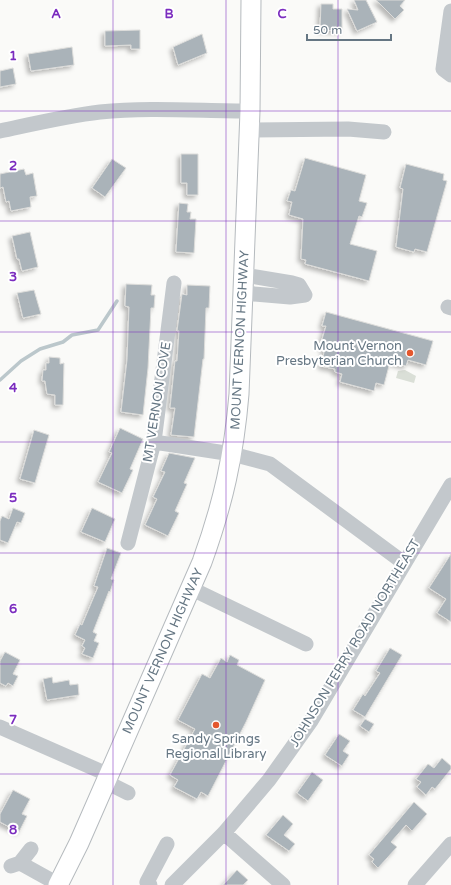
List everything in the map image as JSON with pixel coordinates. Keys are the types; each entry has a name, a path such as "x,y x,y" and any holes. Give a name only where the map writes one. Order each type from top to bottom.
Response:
{"main road":[{"name":"MOUNT VERNON HIGHWAY","path":"58,884 107,778 190,588 216,522 232,454 239,394 244,284 250,111 251,0"}],"street":[{"path":"450,18 442,69 451,74"},
{"path":"0,131 56,119 99,112 146,110 250,111"},
{"path":"249,130 348,129 384,132"},
{"name":"MT VERNON COVE","path":"128,543 154,442 174,283"},
{"path":"154,442 232,454 270,464 404,564"},
{"name":"JOHNSON FERRY ROAD NORTHEAST","path":"172,885 224,833 269,780 311,721 451,484"},
{"path":"190,588 306,644"},
{"path":"0,727 107,778 128,793"},
{"path":"224,833 283,885"},
{"path":"150,885 147,882 167,844"},
{"path":"415,885 451,844"},
{"path":"31,849 16,865 58,884"}],"shaded area":[{"path":"405,370 416,376 414,383 396,378 398,371"}],"building":[{"path":"354,0 366,0 377,22 357,31 347,9 358,10"},
{"path":"376,0 405,0 400,6 404,10 395,19"},
{"path":"321,4 333,4 333,9 342,9 342,31 320,30"},
{"path":"140,30 140,49 131,49 131,45 105,46 105,31"},
{"path":"202,34 207,53 178,65 173,47"},
{"path":"72,47 74,65 31,71 28,54"},
{"path":"13,68 16,84 0,87 0,71"},
{"path":"181,154 198,154 198,195 187,195 187,183 181,183"},
{"path":"305,158 366,175 359,201 367,203 362,217 359,216 350,244 377,251 369,281 305,264 306,260 301,259 303,219 289,215 292,202 287,201 291,190 295,191"},
{"path":"112,159 126,168 105,197 92,188"},
{"path":"406,164 444,174 443,180 447,181 427,252 415,249 414,252 396,247 403,189 400,188"},
{"path":"24,169 26,175 33,173 37,196 30,197 31,207 11,211 9,201 6,202 3,187 0,188 0,174"},
{"path":"179,203 188,204 187,212 191,212 190,219 196,219 194,253 176,252"},
{"path":"30,232 38,267 22,271 19,259 17,259 12,236"},
{"path":"126,284 152,285 151,295 155,295 154,308 151,308 148,368 143,415 121,412 127,360 129,307 125,306"},
{"path":"187,285 210,286 209,308 206,308 204,359 194,437 171,435 175,408 170,408 175,361 177,361 179,331 177,331 182,294 187,295"},
{"path":"34,290 41,314 23,318 17,293"},
{"name":"Mount Vernon Presbyterian Church","path":"326,312 433,341 426,365 408,360 406,366 390,362 384,385 376,383 374,391 340,382 342,374 335,372 335,369 321,366 325,348 320,346 326,326 322,326"},
{"path":"49,357 60,358 60,364 64,363 63,405 55,405 55,395 47,394 45,381 42,381 43,370 46,370 46,363 49,363"},
{"path":"120,428 143,439 130,469 133,470 122,493 98,482 112,453 109,452"},
{"path":"34,430 49,435 35,483 20,479"},
{"path":"169,453 195,458 184,483 187,484 175,511 179,513 168,536 145,525 157,499 153,497 165,472 161,471"},
{"path":"13,508 25,513 21,523 17,522 8,543 0,540 0,521 2,516 9,519"},
{"path":"92,508 115,519 105,542 81,532"},
{"path":"107,548 121,553 111,579 114,580 110,592 109,591 93,632 97,634 94,641 99,643 93,658 82,654 85,648 82,646 85,640 75,635 80,624 82,625 98,587 94,586"},
{"path":"451,554 451,622 437,613 446,599 429,588"},
{"path":"390,648 402,655 365,717 353,710 363,694 365,696 380,673 376,671"},
{"path":"5,652 20,660 13,674 18,676 13,686 8,683 6,686 0,683 0,661"},
{"name":"Sandy Springs Regional Library","path":"230,655 239,660 237,665 265,680 246,722 208,796 201,792 197,799 174,787 178,780 170,775 195,729 178,720 202,674 210,678 221,658 227,662"},
{"path":"52,677 53,683 69,680 70,685 78,684 79,695 47,700 43,679"},
{"path":"365,719 374,724 369,732 360,726"},
{"path":"339,734 350,741 343,751 349,755 342,766 325,755"},
{"path":"442,758 451,766 451,769 435,789 432,787 426,795 417,787 421,782 416,779 428,764 434,768"},
{"path":"312,772 323,780 308,801 297,793"},
{"path":"13,790 30,799 22,814 27,816 19,832 0,822 0,814"},
{"path":"414,802 427,814 412,831 406,825 391,842 397,847 378,868 372,862 374,859 369,855"},
{"path":"283,815 293,824 284,835 295,844 289,851 266,835"},
{"path":"237,870 248,880 243,885 223,885"}],"waterway":[{"path":"0,380 21,361 40,349 63,342 72,335 98,330 117,301"}],"place":[{"name":"Mount Vernon Presbyterian Church","path":"410,353"},
{"name":"Sandy Springs Regional Library","path":"216,725"}]}
